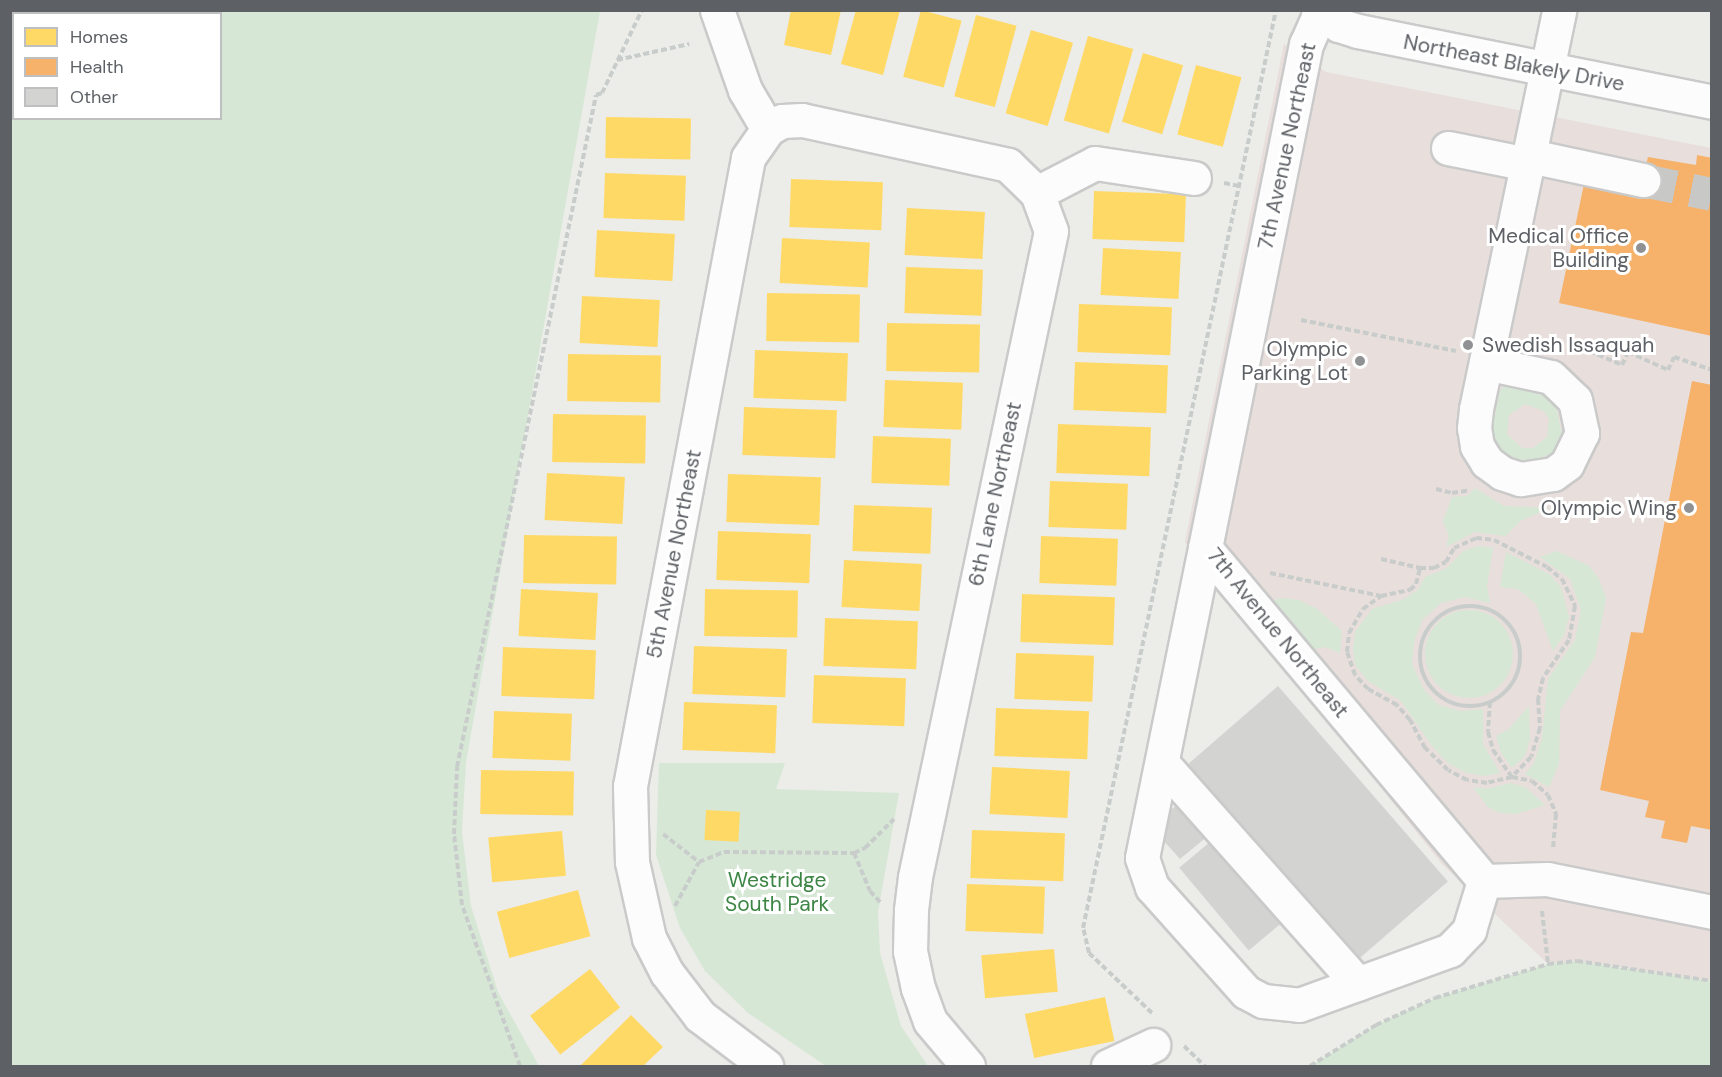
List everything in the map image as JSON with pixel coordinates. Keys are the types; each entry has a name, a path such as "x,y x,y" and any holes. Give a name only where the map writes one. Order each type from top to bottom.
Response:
{"street":[{"path":"717,10 743,86 768,129"},
{"path":"1475,358 1529,160 1559,10"},
{"name":"Northeast Blakely Drive","path":"1319,12 1358,32 1712,102"},
{"name":"7th Avenue Northeast","path":"1319,12 1306,44 1205,548 1484,881"},
{"name":"6th Lane Northeast","path":"768,129 782,121 802,120 1008,165 1037,193 1051,231 917,865 911,910 910,951 918,988 930,1021 968,1066"},
{"name":"5th Avenue Northeast","path":"766,1066 700,1016 667,973 649,938 632,862 630,786 748,158 768,129"},
{"path":"1448,148 1643,180"},
{"path":"1037,193 1095,163 1194,178"},
{"path":"1205,548 1142,858 1152,888 1246,992 1263,1001 1299,1005 1450,950 1469,930 1484,881 1547,879 1712,912"},
{"path":"1162,763 1358,984"},
{"path":"1108,1066 1153,1045"}],"path":[{"path":"520,1066 462,905 454,834 457,767 596,95 602,93 642,10"},
{"path":"617,60 689,44"},
{"path":"1301,320 1475,358"},
{"path":"1562,358 1573,344 1622,365 1628,352 1668,370 1674,357 1712,370"},
{"path":"1436,489 1464,493 1476,482"},
{"path":"1381,559 1420,568 1440,565 1455,548 1476,538 1494,540 1547,567 1571,593 1575,623 1569,640 1543,678 1538,699 1537,743 1523,769 1512,777 1487,783 1467,780 1448,770 1425,748 1410,720 1397,705 1368,689 1355,675 1347,652 1349,633 1363,609 1381,596"},
{"path":"1261,572 1381,596 1410,590 1416,584 1420,568"},
{"path":"1490,702 1474,706 1442,698 1422,671 1423,638 1432,623 1445,613 1461,607 1488,609 1507,622 1520,650 1514,681 1490,702 1488,732 1492,750 1512,777 1532,781 1548,795 1556,813 1541,919 1548,964"},
{"path":"667,909 675,908 699,862 724,852 854,853 865,848 900,814"},
{"path":"658,830 699,862"},
{"path":"854,853 870,891 884,903"},
{"path":"1310,1066 1376,1025 1435,998 1548,964 1577,961 1712,981"}],"shaded area":[{"name":"Swedish Issaquah","path":"1284,44 1326,72 1711,148 1711,981 1577,961 1548,964 1442,864 1185,542"}],"green space":[{"path":"10,11 600,11 466,762 462,832 471,906 498,992 539,1066 11,1066"},
{"path":"1505,386 1539,393 1556,405 1562,435 1552,454 1526,462 1515,460 1498,447 1492,430 1500,390","holes":["1525,404 1544,411 1549,419 1547,437 1533,448 1522,448 1507,434 1509,415"]},
{"path":"1475,488 1504,506 1550,508 1520,521 1506,536 1475,532 1446,547 1449,536 1443,521 1452,497 1467,496"},
{"path":"1479,546 1493,548 1487,586 1490,603 1465,597 1441,603 1422,620 1414,642 1412,664 1424,690 1439,705 1460,711 1483,709 1483,744 1500,773 1485,776 1467,773 1449,764 1432,746 1401,701 1368,681 1355,665 1353,650 1355,632 1372,609 1404,599 1418,590 1425,577 1447,568 1463,551"},
{"path":"1556,551 1588,565 1598,577 1606,598 1595,657 1560,711 1559,764 1549,787 1525,774 1534,763 1542,738 1548,679 1575,640 1581,610 1570,579 1540,557"},
{"path":"1506,552 1549,574 1561,587 1569,617 1564,635 1553,651 1536,604 1518,589 1500,587"},
{"path":"1281,598 1299,600 1317,609 1342,631 1340,653 1325,647 1309,650 1268,602"},
{"path":"1469,610 1494,617 1506,629 1513,654 1506,679 1494,691 1469,698 1444,691 1432,679 1425,654 1432,629 1444,617"},
{"path":"1529,706 1530,739 1525,756 1512,768 1501,753 1496,736 1509,729"},
{"name":"Westridge South Park","path":"659,763 785,763 776,789 899,793 878,912 880,953 901,1026 928,1066 826,1066 748,1013 705,971 680,928 656,855"},
{"path":"1510,783 1525,787 1545,805 1516,814 1500,813 1488,807 1473,787 1487,789"},
{"path":"1577,961 1711,981 1711,1066 1310,1066 1376,1025 1435,998 1548,964"}],"building: Homes":[{"path":"791,10 841,10 831,55 784,45"},
{"path":"856,10 900,10 883,75 841,64"},
{"path":"921,10 962,21 944,88 903,77"},
{"path":"976,15 1017,26 995,107 954,96"},
{"path":"1031,30 1073,43 1048,126 1006,113"},
{"path":"1088,36 1133,49 1109,134 1064,121"},
{"path":"1143,53 1183,65 1162,134 1122,122"},
{"path":"1196,65 1241,77 1223,147 1177,135"},
{"path":"606,117 691,118 690,159 605,158"},
{"path":"605,173 686,176 684,221 603,218"},
{"path":"791,179 883,182 881,230 789,227"},
{"path":"1094,191 1186,194 1184,242 1092,239"},
{"path":"907,208 985,212 982,259 905,255"},
{"path":"597,230 675,234 672,281 595,277"},
{"path":"782,238 870,243 868,288 780,283"},
{"path":"1103,248 1181,252 1178,299 1101,295"},
{"path":"906,267 983,270 981,316 904,313"},
{"path":"767,293 860,295 859,343 766,341"},
{"path":"582,296 660,300 657,347 580,343"},
{"path":"1079,304 1172,307 1170,355 1077,352"},
{"path":"887,323 980,325 979,373 886,371"},
{"path":"755,350 848,353 846,401 753,398"},
{"path":"568,354 661,356 660,403 567,401"},
{"path":"1075,362 1168,365 1166,413 1073,410"},
{"path":"885,380 963,383 961,430 883,427"},
{"path":"744,407 837,410 835,458 742,455"},
{"path":"553,414 646,416 645,464 552,462"},
{"path":"1058,424 1151,427 1149,476 1056,473"},
{"path":"873,436 951,439 949,486 871,483"},
{"path":"547,473 625,477 622,524 545,520"},
{"path":"728,474 821,477 819,525 726,522"},
{"path":"1050,481 1128,484 1126,530 1048,527"},
{"path":"854,505 932,508 930,554 852,551"},
{"path":"718,531 811,534 809,583 716,580"},
{"path":"524,535 617,537 616,585 523,583"},
{"path":"1041,536 1118,539 1116,586 1039,583"},
{"path":"844,560 922,564 919,611 842,607"},
{"path":"521,589 598,593 595,640 519,636"},
{"path":"705,589 798,591 797,638 704,636"},
{"path":"1022,594 1115,597 1113,645 1020,642"},
{"path":"825,618 918,621 916,669 823,666"},
{"path":"694,646 787,649 785,697 692,694"},
{"path":"503,647 596,650 594,699 501,696"},
{"path":"1016,653 1094,656 1092,702 1014,699"},
{"path":"814,675 906,678 904,726 812,723"},
{"path":"684,702 777,705 775,753 682,750"},
{"path":"996,708 1089,711 1087,759 994,756"},
{"path":"494,711 572,714 570,761 492,758"},
{"path":"992,767 1070,771 1067,818 990,814"},
{"path":"481,770 574,772 573,816 480,814"},
{"path":"706,810 740,812 738,842 704,840"},
{"path":"972,830 1065,833 1063,881 970,878"},
{"path":"562,831 566,876 492,882 488,837"},
{"path":"967,884 1045,887 1043,934 965,931"},
{"path":"578,890 590,936 509,958 497,912"},
{"path":"1054,949 1058,992 985,998 981,955"},
{"path":"590,969 620,1008 560,1054 530,1016"},
{"path":"1105,997 1114,1041 1034,1058 1025,1014"},
{"path":"631,1015 663,1047 643,1066 580,1066"}],"building: Health":[{"name":"Medical Office Building","path":"1697,155 1712,158 1712,336 1559,303 1584,184 1639,193 1648,157 1696,165"},
{"name":"Olympic Wing","path":"1692,381 1712,385 1712,830 1691,826 1687,843 1661,838 1665,821 1645,817 1649,801 1600,790 1631,632 1643,633"}],"building: Other":[{"path":"1278,686 1448,881 1352,965 1182,769"},
{"path":"1181,802 1209,835 1180,859 1162,839 1168,812"},
{"path":"1216,837 1285,920 1249,951 1179,868"}],"tunnel":[{"path":"1643,180 1712,194"}],"place":[{"name":"Medical Office Building","path":"1641,248"},
{"name":"Swedish Issaquah","path":"1468,345"},
{"name":"Olympic Parking Lot","path":"1360,361"},
{"name":"Olympic Wing","path":"1689,508"}]}
